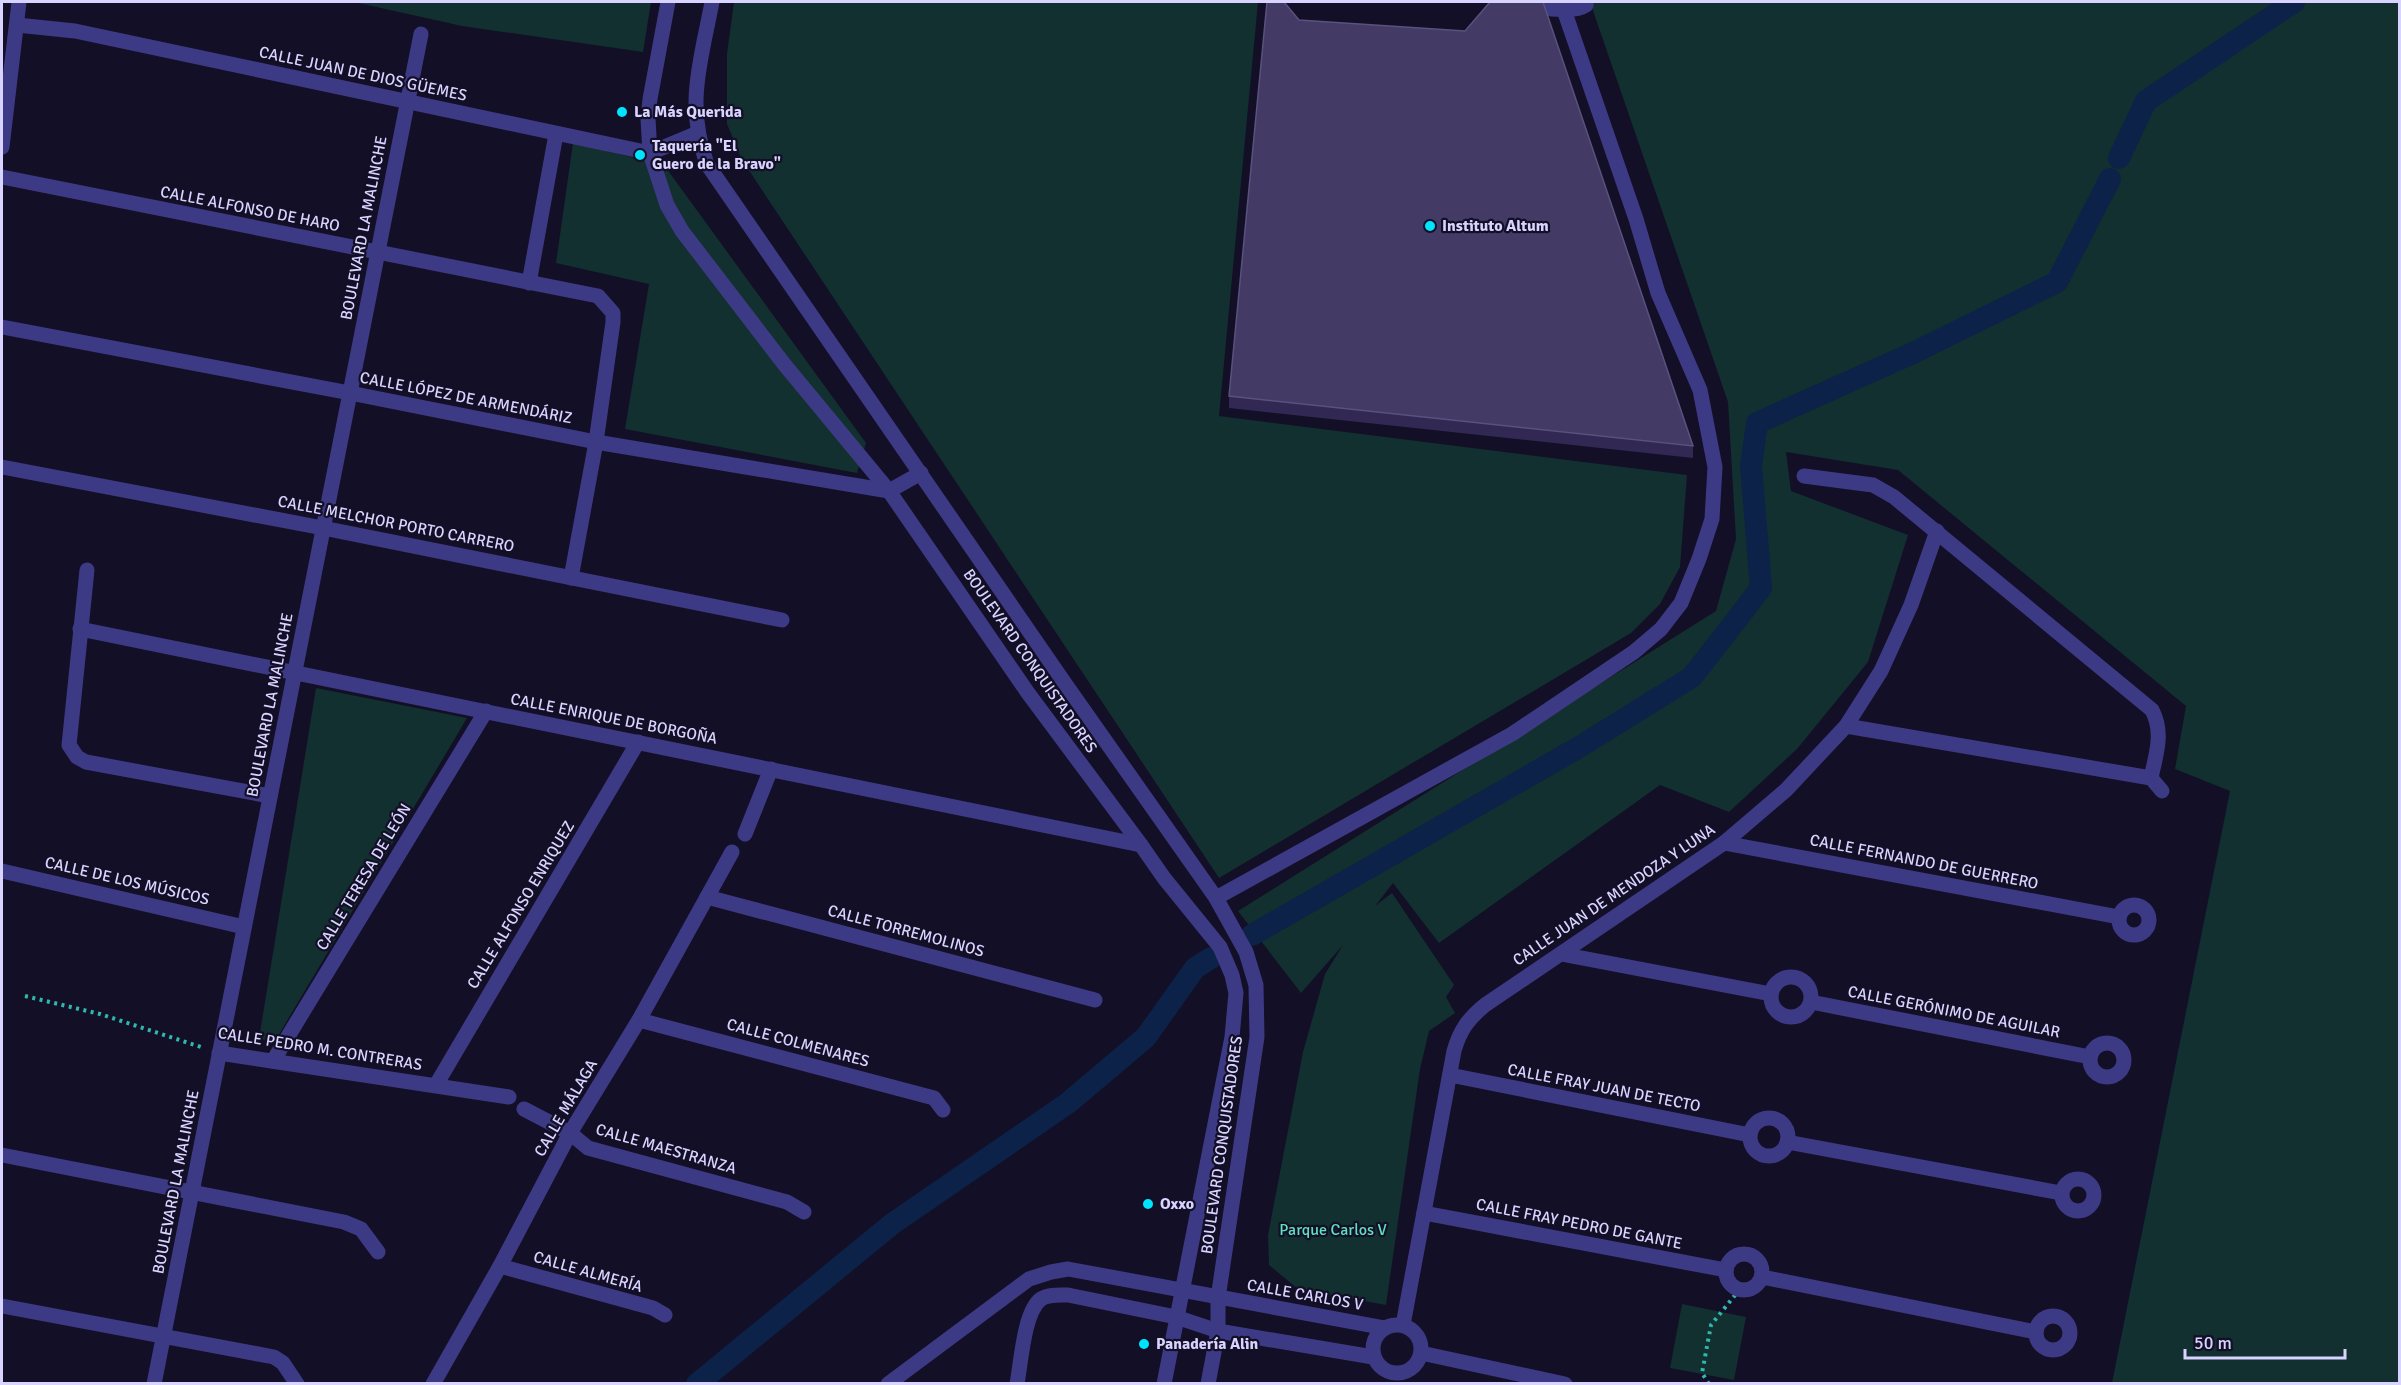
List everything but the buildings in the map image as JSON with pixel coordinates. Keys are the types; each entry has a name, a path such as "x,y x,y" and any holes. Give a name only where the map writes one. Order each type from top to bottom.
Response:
{"street":[{"path":"2,147 19,2"},
{"name":"BOULEVARD CONQUISTADORES","path":"668,2 650,99 650,153 667,205 682,231 784,364 889,491 1028,693 1164,878 1220,946 1233,975 1236,993 1233,1038 1164,1383"},
{"name":"BOULEVARD CONQUISTADORES","path":"712,2 696,87 695,115 707,164 1064,682 1216,898 1246,952 1256,985 1257,1037 1218,1298 1218,1331 1208,1383"},
{"path":"1506,2 1564,10 1581,8 1586,5 1586,2"},
{"path":"1216,898 1512,734 1634,652 1661,629 1681,603 1699,559 1712,519 1715,467 1700,390 1658,292 1636,219 1564,10"},
{"name":"CALLE JUAN DE DIOS GÜEMES","path":"17,25 75,31 650,153"},
{"name":"BOULEVARD LA MALINCHE","path":"154,1383 421,34"},
{"path":"650,153 698,133"},
{"path":"529,283 556,134"},
{"name":"CALLE ALFONSO DE HARO","path":"2,177 597,296 613,313 613,322 596,442"},
{"name":"CALLE LÓPEZ DE ARMENDÁRIZ","path":"2,327 596,442 889,491"},
{"path":"571,578 596,442"},
{"name":"CALLE MELCHOR PORTO CARRERO","path":"2,467 323,528 782,620"},
{"path":"889,491 921,473"},
{"path":"1804,476 1873,485 1894,497 2152,710 2159,723 2160,737 2151,778"},
{"name":"CALLE JUAN DE MENDOZA Y LUNA","path":"1403,1325 1459,1032 1469,1017 1724,843 1786,790 1846,726 1881,671 1911,605 1937,531"},
{"path":"87,570 69,745 72,752 86,762 270,796"},
{"name":"CALLE ENRIQUE DE BORGOÑA","path":"80,629 1141,844"},
{"name":"CALLE TERESA DE LEÓN","path":"273,1061 486,711"},
{"path":"1846,726 2151,778 2162,791"},
{"name":"CALLE ALFONSO ENRIQUEZ","path":"436,1085 638,742"},
{"path":"745,834 771,770"},
{"name":"CALLE FERNANDO DE GUERRERO","path":"1724,843 2119,917"},
{"name":"CALLE MÁLAGA","path":"433,1383 500,1266 570,1133 639,1020 732,852"},
{"name":"CALLE DE LOS MÚSICOS","path":"2,871 244,927"},
{"name":"CALLE TORREMOLINOS","path":"707,897 1095,1000"},
{"path":"1561,954 1771,994"},
{"path":"1795,977 1808,987 1811,1002 1803,1013 1790,1018 1773,1007 1771,994 1774,986 1780,981 1795,977"},
{"name":"CALLE GERÓNIMO DE AGUILAR","path":"1811,1002 2090,1057"},
{"name":"CALLE COLMENARES","path":"639,1020 934,1098 943,1110"},
{"name":"CALLE PEDRO M. CONTRERAS","path":"219,1053 509,1097"},
{"name":"CALLE FRAY JUAN DE TECTO","path":"1450,1075 1750,1135"},
{"name":"CALLE MAESTRANZA","path":"524,1109 570,1133 588,1148 787,1202 804,1212"},
{"path":"1771,1118 1783,1124 1786,1129 1787,1142 1779,1153 1764,1155 1754,1148 1750,1135 1756,1123 1762,1119 1771,1118"},
{"path":"1787,1142 2061,1193"},
{"path":"2,1155 345,1222 361,1229 378,1252"},
{"name":"CALLE FRAY PEDRO DE GANTE","path":"1424,1213 1726,1270"},
{"path":"1747,1254 1761,1264 1762,1277 1754,1287 1740,1289 1730,1283 1726,1270 1732,1258 1747,1254"},
{"name":"CALLE ALMERÍA","path":"500,1266 653,1308 665,1316"},
{"name":"CALLE CARLOS V","path":"1029,1279 1068,1269 1385,1328"},
{"path":"1762,1277 2036,1332"},
{"path":"888,1383 1029,1279 1040,1299"},
{"path":"1017,1383 1030,1313 1040,1299 1052,1295 1068,1295 1176,1317 1218,1331 1373,1357 1384,1370 1399,1373 1413,1366 1421,1353 1421,1344 1412,1329 1395,1324 1378,1332 1374,1339 1373,1357"},
{"path":"2,1306 274,1357 283,1363 297,1383"},
{"path":"1421,1353 1565,1383"}],"path":[{"name":"CALLE PEDRO M. CONTRERAS","path":"25,996 100,1014 219,1053"},
{"path":"1709,1383 1702,1373 1711,1325 1740,1289"}],"green space":[{"path":"354,2 651,2 643,52 462,26"},
{"path":"734,2 1258,2 1219,416 1687,475 1680,567 1660,604 1631,633 1219,878 742,160 727,124 727,54"},
{"name":"Parque Carlos V","path":"1590,2 2399,2 2399,1383 2112,1383 2230,791 2175,769 2186,706 1898,470 1786,452 1791,491 1908,535 1868,662 1797,749 1729,812 1660,785 1439,943 1393,883 1375,906 1392,893 1454,985 1446,997 1455,1013 1429,1031 1420,1069 1386,1305 1298,1289 1269,1265 1268,1235 1303,1052 1325,974 1343,945 1301,993 1238,911 1716,611 1736,539 1728,402"},
{"path":"573,143 664,165 866,443 857,473 625,429 649,284 556,263"},
{"path":"316,688 467,718 275,1041 259,1039"},
{"path":"1682,1304 1746,1317 1734,1380 1670,1368"}],"waterway":[{"path":"2119,158 2146,101 2294,2"},
{"path":"1252,935 1581,746 1692,677 1761,588 1751,466 1757,423 1915,352 2057,282 2110,179"},
{"path":"697,1384 892,1224 1068,1103 1146,1037 1195,968 1211,958"}],"place":[{"name":"La Más Querida","path":"622,112"},
{"name":"Taquería \"El Guero de la Bravo\"","path":"640,155"},
{"name":"Instituto Altum","path":"1430,226"},
{"name":"Oxxo","path":"1148,1204"},
{"name":"Panadería Alin","path":"1144,1344"}]}
